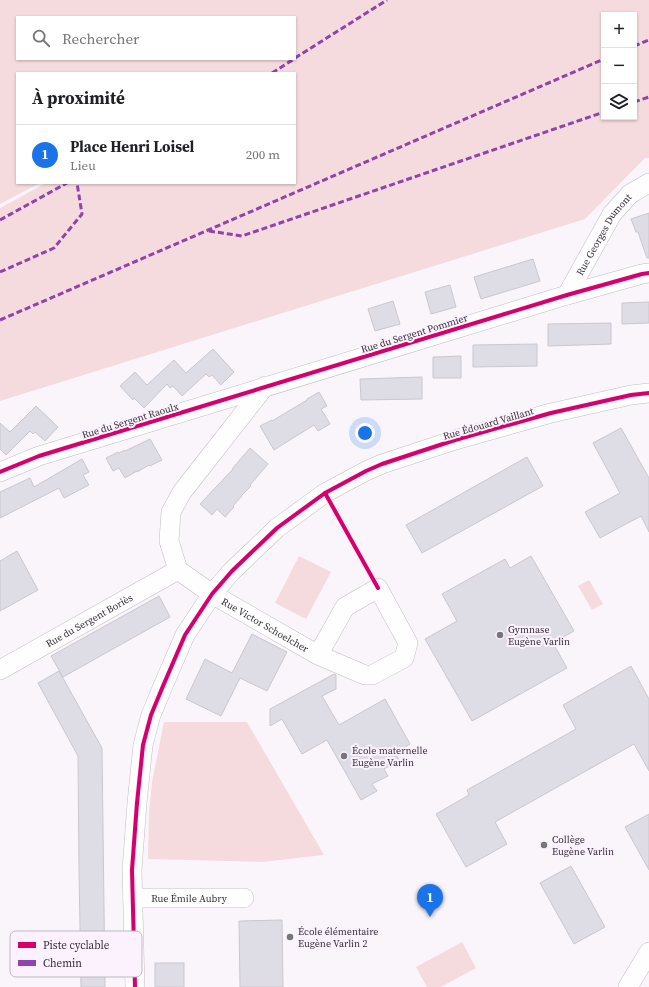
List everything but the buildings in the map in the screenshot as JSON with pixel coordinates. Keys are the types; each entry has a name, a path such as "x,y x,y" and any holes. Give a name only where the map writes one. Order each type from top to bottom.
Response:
{"street":[{"name":"Rue Georges Dumont","path":"567,295 612,214 630,194 649,183"},
{"name":"Rue du Sergent Pommier","path":"265,386 567,295 649,273"},
{"name":"Rue du Sergent Raoulx","path":"0,472 39,456 265,386"},
{"path":"212,594 178,570 169,541 172,512 182,492 265,386"},
{"name":"Rue Édouard Vaillant","path":"134,931 132,870 136,803 143,745 151,715 185,635 212,594 232,571 277,528 325,493 382,464 455,440 551,413 649,393"},
{"name":"Rue du Sergent Boriès","path":"0,670 178,570"},
{"name":"Rue Victor Schoelcher","path":"212,594 318,655 365,675 372,675 404,658 408,643 378,588 344,607 318,655"},
{"name":"Rue Émile Aubry","path":"133,898 244,898"},
{"path":"628,987 649,952"},
{"name":"Rue Édouard Vaillant","path":"135,977 135,987"}],"shaded area":[{"path":"0,0 649,0 649,158 645,158 585,219 0,401 0,208 44,184 296,184 296,72 16,72 16,184 38,184 0,204"},
{"path":"299,556 331,572 306,619 275,603"},
{"path":"589,580 603,604 592,610 578,586"},
{"path":"164,722 247,722 324,855 262,862 148,859 149,812 152,782"},
{"path":"462,942 476,968 441,987 427,987 416,967"}],"marked path":[{"path":"296,57 387,0"},
{"path":"637,45 649,40"},
{"path":"274,72 292,60"},
{"path":"0,320 601,60"},
{"path":"637,101 649,97"},
{"path":"209,231 242,236 601,113"},
{"path":"0,220 65,184"},
{"path":"0,272 54,248 82,214 77,184"}],"cycle path":[{"path":"0,472 39,456 567,295 649,273"},
{"path":"134,931 132,870 137,803 143,745 151,715 185,635 212,594 232,571 277,528 325,493 382,464 455,440 551,413 631,395 649,393"},
{"path":"325,493 378,588"},
{"path":"135,977 135,987"}],"place":[{"name":"Gymnase Eugène Varlin","path":"500,635"},
{"name":"École maternelle Eugène Varlin","path":"344,756"},
{"name":"Collège Eugène Varlin","path":"544,845"},
{"name":"Place Henri Loisel","path":"430,917"},
{"name":"École élémentaire Eugène Varlin 2","path":"290,937"}]}
